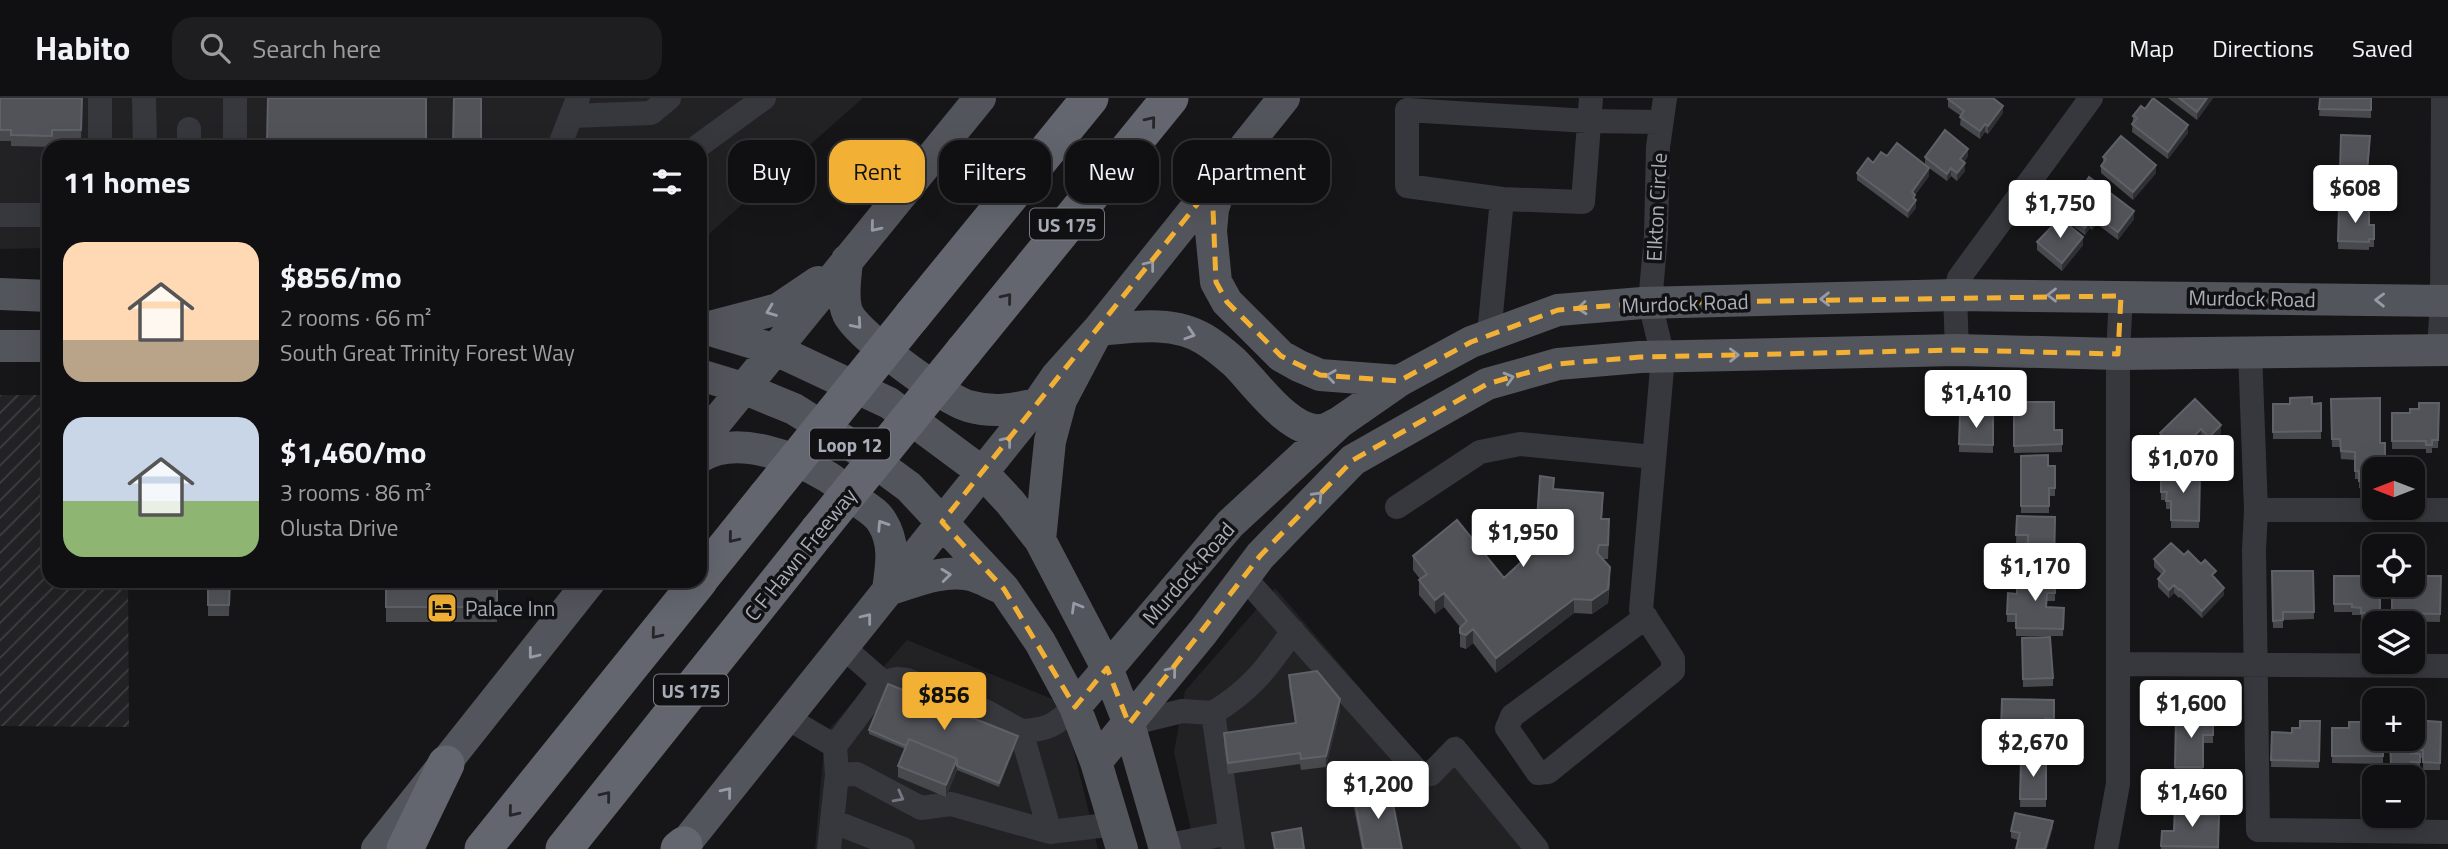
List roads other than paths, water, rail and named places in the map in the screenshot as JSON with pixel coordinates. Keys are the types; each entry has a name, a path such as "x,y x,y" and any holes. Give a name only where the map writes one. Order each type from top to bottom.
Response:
{"highway":[{"name":"US 175","path":"707,570 1090,98"},
{"name":"C F Hawn Freeway","path":"564,849 1170,98"},
{"name":"US 175","path":"484,849 693,588"},
{"path":"405,849 446,764"}],"main road":[{"path":"707,433 980,98"},
{"path":"1249,140 1284,98"},
{"path":"682,848 1038,404 1056,377 1098,330 1199,203"},
{"path":"1215,203 1211,231 1216,282 1227,302 1273,349 1299,366 1320,374 1399,381"},
{"path":"707,327 778,309 799,297 847,260"},
{"path":"847,260 845,300 848,313 859,328 914,374 966,406 1000,411 1038,404"},
{"path":"0,294 42,296"},
{"name":"Murdock Road","path":"1075,707 1230,524 1340,422 1399,381 1471,342 1558,310 1650,303 1955,295 2445,300"},
{"path":"1098,330 1152,326 1180,330 1203,338 1233,361 1278,410 1305,427 1320,430 1340,422 1359,435 1397,434"},
{"name":"Loop 12","path":"707,329 776,350 889,404 982,472 1040,540 1107,668 1129,724 1164,848"},
{"path":"1040,540 1041,508 1052,431 1061,400 1098,330"},
{"path":"0,346 42,346"},
{"name":"Murdock Road","path":"1096,762 1203,632 1260,556 1353,460 1487,384 1558,364 1662,357 1957,350 2118,354 2443,350"},
{"name":"Loop 12","path":"707,377 743,388 794,409 856,448 909,486 1004,589 1041,642 1075,707 1096,762 1118,836"},
{"path":"707,454 716,450 746,447 772,451 828,477 881,519 889,536 892,556 888,590"},
{"path":"888,590 931,577 953,574 971,575 1004,589"},
{"path":"377,849 584,588"}],"street":[{"path":"100,98 100,140"},
{"path":"144,98 145,140"},
{"path":"235,98 235,140"},
{"path":"562,140 575,107 650,113 669,98"},
{"path":"707,140 764,98"},
{"path":"1957,350 1955,295 1959,278 2091,98"},
{"path":"2443,350 2444,98"},
{"path":"1589,110 1583,202 1502,199 1406,186 1407,110 1589,110 1663,110"},
{"name":"Elkton Circle","path":"1646,617 1641,610 1662,357 1650,303 1663,110"},
{"path":"1489,335 1502,199"},
{"path":"0,215 42,215"},
{"path":"2106,849 2118,783 2118,354 2121,296"},
{"path":"2250,352 2256,510 2258,840 2448,832"},
{"path":"1397,507 1480,452 1520,444 1654,457"},
{"path":"2256,510 2448,510"},
{"path":"1244,577 1419,773 1431,774 1455,749 1525,845"},
{"path":"1646,617 1673,659 1673,671 1548,772 1538,773 1507,728 1512,716 1646,617"},
{"path":"1129,724 1182,711 1213,713 1240,696 1263,673 1293,631"},
{"path":"843,647 883,682"},
{"path":"2118,664 2448,666"},
{"path":"829,849 837,775 835,746 883,682 907,680 988,712 1021,731 1043,730 1057,723 1075,707"},
{"path":"1164,848 1231,841 1213,713"},
{"path":"787,718 835,746"},
{"path":"1021,731 1050,832"},
{"path":"837,775 857,774 920,808 951,804 1050,832 1118,836"},
{"path":"832,821 903,849"}],"place":[{"name":"Palace Inn","path":"442,608"}]}
